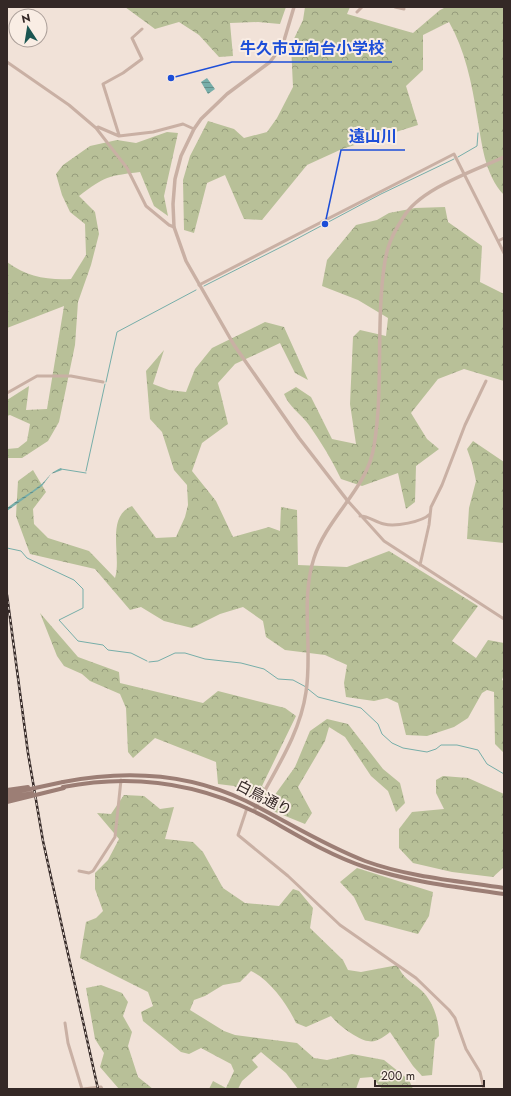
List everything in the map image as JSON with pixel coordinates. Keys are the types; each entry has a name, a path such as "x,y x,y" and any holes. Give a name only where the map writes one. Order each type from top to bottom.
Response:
{"main road":[{"name":"白鳥通り","path":"7,794 62,782 114,775 165,777 213,788 256,806 333,848 366,861 419,876 504,888"},
{"name":"白鳥通り","path":"64,788 75,785 122,780 145,780 181,785 222,797 254,811 330,853 364,867 418,881 504,894"},
{"path":"7,790 62,782"},
{"path":"7,798 64,788"},
{"path":"7,802 64,788"}],"street":[{"path":"294,7 283,44 270,62 227,94 201,118 194,129 181,156 175,179 173,204 174,227 186,261 234,345 299,438 360,516 384,541 504,619"},
{"path":"357,12 362,7"},
{"path":"395,7 404,9"},
{"path":"119,136 103,84 137,65 142,59 132,38 142,29"},
{"path":"7,62 69,105 96,128 127,168 146,206 169,225 174,227"},
{"path":"96,128 98,127 119,136 153,132 183,124 194,129"},
{"path":"199,285 454,154 504,253"},
{"path":"254,811 289,745 300,719 306,696 308,675 308,590 314,557 347,500 370,466 377,424 382,285 388,248 404,216 424,195 504,157"},
{"path":"498,241 504,238"},
{"path":"7,393 37,376 71,376 103,382"},
{"path":"420,565 431,507 442,485 465,425 486,381"},
{"path":"360,516 366,516 386,525 420,520 430,514"},
{"path":"79,871 89,873 97,868 115,837 122,780"},
{"path":"247,808 238,835 288,876 340,925 416,978 449,1010 455,1018 466,1049 480,1072 484,1089"},
{"path":"65,1023 68,1043 82,1089 101,1087 102,1089"}],"green space":[{"path":"125,7 286,7 280,24 258,22 230,23 233,56 219,57 199,35 179,22 155,29"},
{"path":"305,7 350,7 347,14 413,33 440,10 446,7 504,7 504,195 497,187 488,168 482,147 473,92 464,56 449,22 423,35 423,70 406,86 418,125 342,149 307,165 262,220 244,219 225,175 207,183 194,233 184,230 183,180 190,156 208,121 234,129 244,138 267,132 277,118 293,87 291,45 303,20"},
{"path":"167,132 178,133 164,196 168,216 154,206 140,172 107,178 95,184 79,196 95,212 99,234 91,265 78,302 75,345 59,422 48,441 22,458 7,458 7,449 18,448 27,441 30,424 10,415 7,416 7,400 29,386 26,410 47,409 64,306 7,328 7,262 29,274 53,279 71,279 86,255 85,224 70,212 62,195 56,174 63,165 90,146 117,140 136,143"},
{"path":"445,207 448,222 482,246 480,282 504,294 504,381 464,369 438,379 411,413 427,439 439,449 416,466 415,502 406,509 398,473 362,486 341,479 313,431 306,421 292,407 284,394 296,387 311,397 332,439 356,444 350,404 353,337 360,330 386,336 388,318 358,300 322,286 327,260 356,225 377,220 389,213 415,208"},
{"path":"265,322 284,327 308,380 295,373 280,343 235,364 218,383 228,424 202,443 192,471 216,501 233,537 269,527 280,531 281,507 297,510 298,565 347,567 389,551 478,606 452,641 476,658 488,640 504,643 504,674 502,680 504,681 504,753 495,744 494,692 487,690 482,693 468,718 454,727 427,736 406,735 398,703 387,698 374,701 346,697 344,683 347,665 325,655 285,650 266,637 263,621 243,607 220,614 192,628 164,621 141,607 130,610 95,569 30,554 16,516 18,481 33,470 46,492 33,509 34,524 48,538 89,551 115,578 117,569 117,528 119,519 124,511 132,506 156,538 176,537 185,517 188,505 187,485 174,470 162,432 150,419 146,371 164,350 153,384 169,390 186,392 195,369 212,348"},
{"path":"473,441 504,462 504,543 467,539 469,508 476,481 467,449"},
{"path":"40,613 78,657 119,672 120,683 203,703 218,691 285,708 296,716 262,786 274,796 295,767 310,731 327,719 348,724 383,769 400,783 405,803 396,812 388,791 371,776 345,737 329,727 325,741 298,787 312,813 305,824 273,811 234,786 218,784 216,762 155,738 133,758 128,752 126,708 120,694 90,681 82,674 64,666 57,656"},
{"path":"443,776 468,778 504,794 504,867 493,877 452,872 413,863 399,848 399,829 412,812 444,809 436,793 436,780"},
{"path":"124,795 144,796 160,809 174,807 165,839 193,842 203,852 223,888 245,903 279,906 293,889 299,891 313,908 310,928 343,960 348,970 361,972 398,965 404,976 421,990 429,999 438,1023 439,1036 435,1040 432,1075 422,1076 413,1066 390,1032 380,1039 371,1041 364,1040 353,1035 331,1016 306,1027 296,1023 288,1008 271,986 251,971 240,982 223,985 205,996 194,1000 190,1010 224,1031 235,1035 297,1043 314,1058 327,1060 352,1054 384,1060 409,1080 413,1089 382,1089 372,1077 360,1078 356,1089 298,1089 286,1073 261,1052 252,1060 258,1067 242,1081 238,1089 209,1089 213,1081 226,1088 234,1071 231,1064 201,1048 189,1054 181,1052 143,1021 141,1012 153,1006 148,992 80,958 86,922 96,918 103,911 95,889 95,873 108,860 119,839 97,813 111,814"},
{"path":"357,868 433,892 429,916 418,934 365,920 354,897 340,882"},
{"path":"101,985 122,993 128,1002 123,1016 132,1032 128,1046 138,1077 153,1089 119,1089 100,1067 104,1053 95,1039 86,988"}],"water":[{"path":"207,78 215,89 208,94 201,82"},
{"path":"61,468 62,470 51,474"},
{"path":"51,474 42,486 7,511 7,508 39,486"}],"waterway":[{"path":"458,157 477,146 478,133"},
{"path":"204,286 381,194 454,159"},
{"path":"106,382 117,332 196,290"},
{"path":"86,471 105,384"},
{"path":"61,469 86,473"},
{"path":"7,548 21,551 27,558 74,580 83,589 83,608 59,620 78,641 103,645 108,650 131,653 147,661"},
{"path":"149,662 158,661 175,653 185,653 205,659 241,663 264,669 278,679 293,680 306,687"},
{"path":"308,689 318,697 361,708 378,724 382,734 392,743 403,748 427,752 436,749 441,745 457,745 478,750 487,764 504,774"}],"railway":[{"path":"7,595 28,753 43,841 98,1089"}],"place":[{"name":"牛久市立向台小学校","path":"171,78"},
{"name":"遠山川","path":"325,224"}]}
